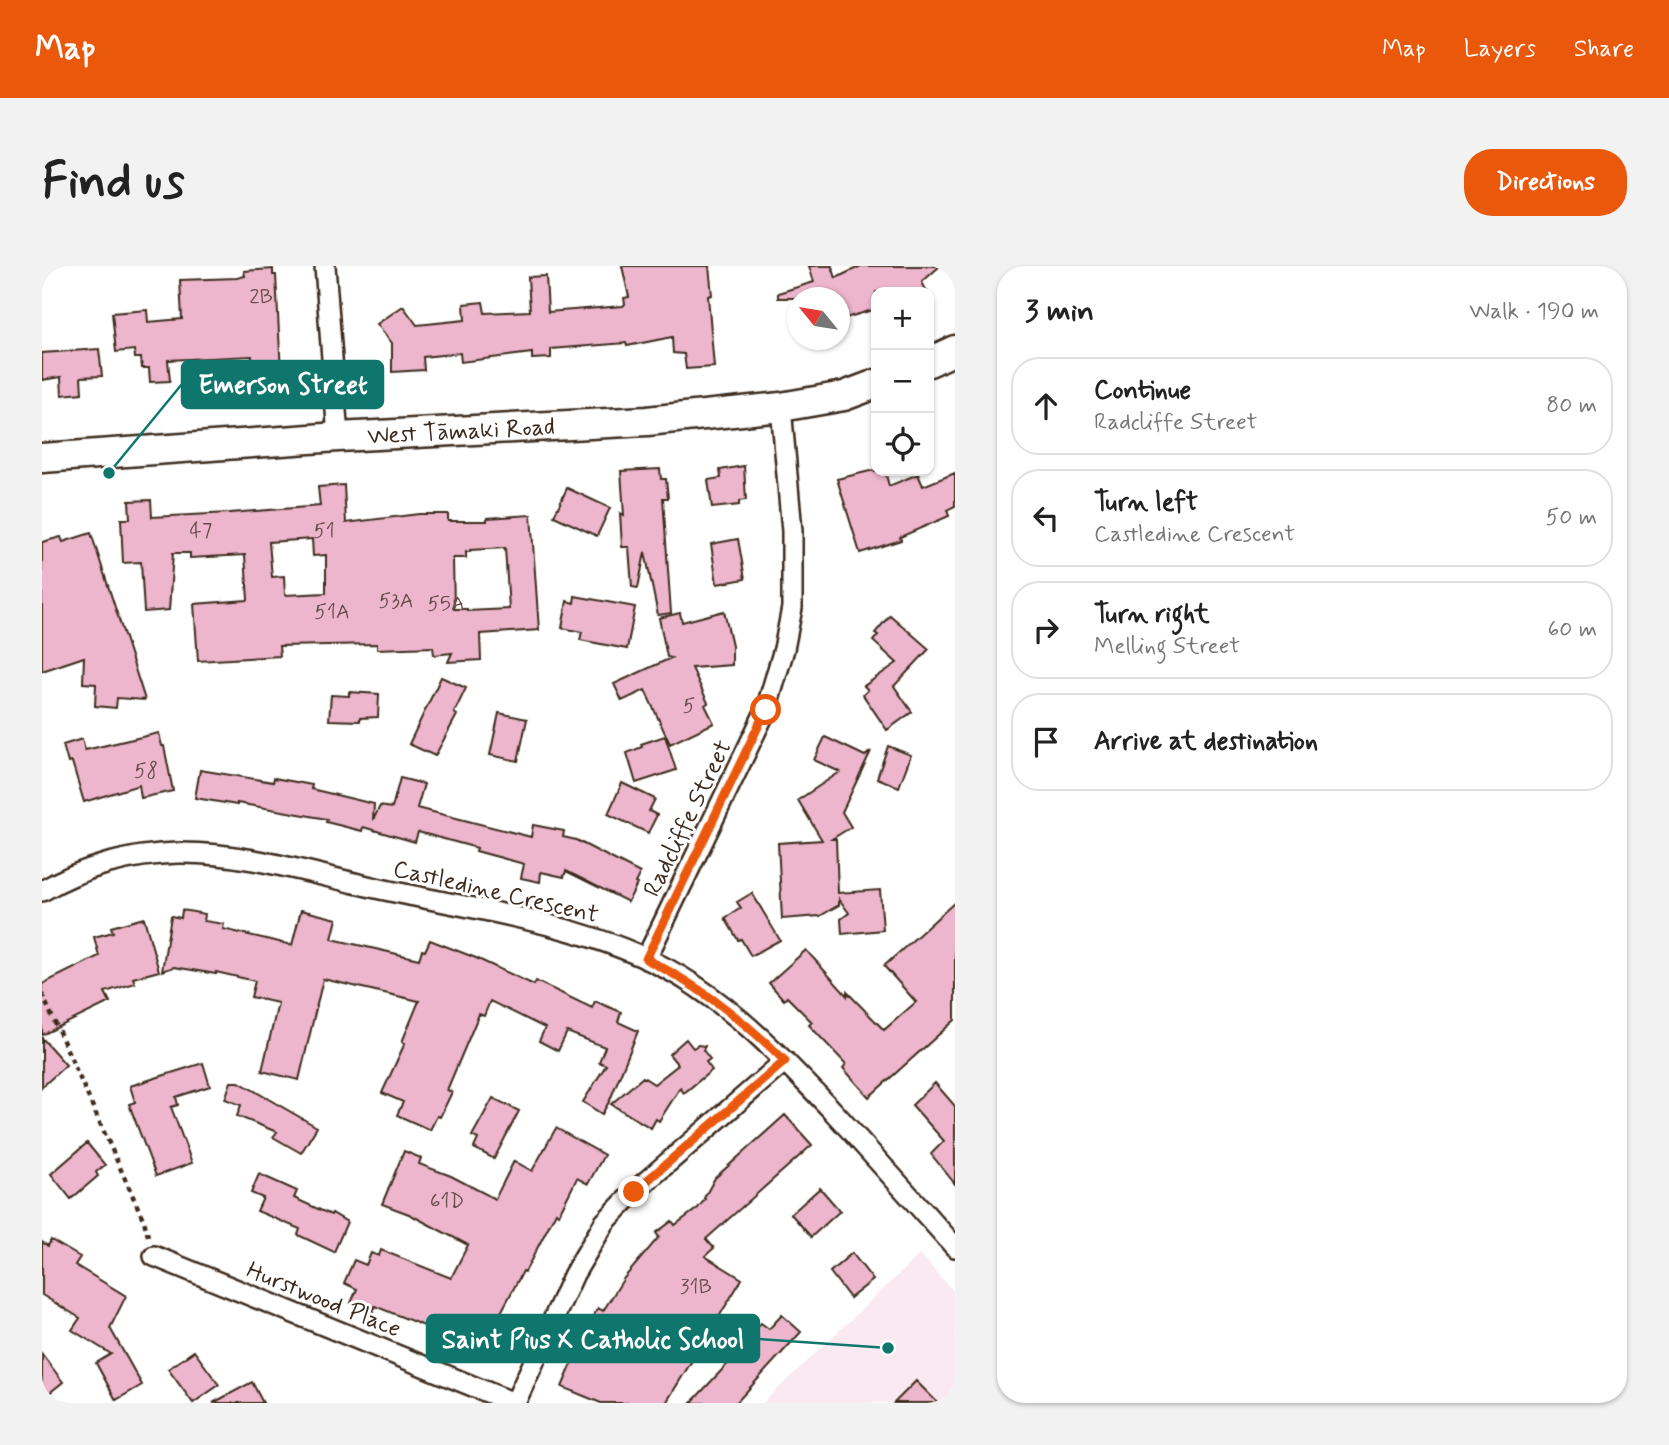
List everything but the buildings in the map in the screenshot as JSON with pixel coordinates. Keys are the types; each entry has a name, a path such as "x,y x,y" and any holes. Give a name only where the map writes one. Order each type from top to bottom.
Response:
{"main road":[{"path":"934,360 955,350"},
{"name":"West Tāmaki Road","path":"42,458 338,437 647,421 781,407 844,396 871,386"}],"street":[{"path":"325,266 338,437"},
{"name":"Radcliffe Street","path":"646,959 766,710 785,649 792,608 792,543 781,407"},
{"name":"Castledine Crescent","path":"42,891 80,873 109,864 152,855 202,853 248,859 520,919 577,933 646,959 694,985 755,1031 955,1247"},
{"path":"514,1403 574,1274 605,1222 634,1192 785,1061"},
{"name":"Hurstwood Place","path":"154,1256 514,1403"}],"path":[{"path":"42,994 148,1234"}],"shaded area":[{"path":"920,1254 955,1293 955,1403 763,1403"}],"place":[{"name":"Emerson Street","path":"109,473"},
{"name":"Saint Pius X Catholic School","path":"888,1348"}],"route":[{"path":"634,1192 785,1061 755,1031 694,985 646,959 766,710"}]}
